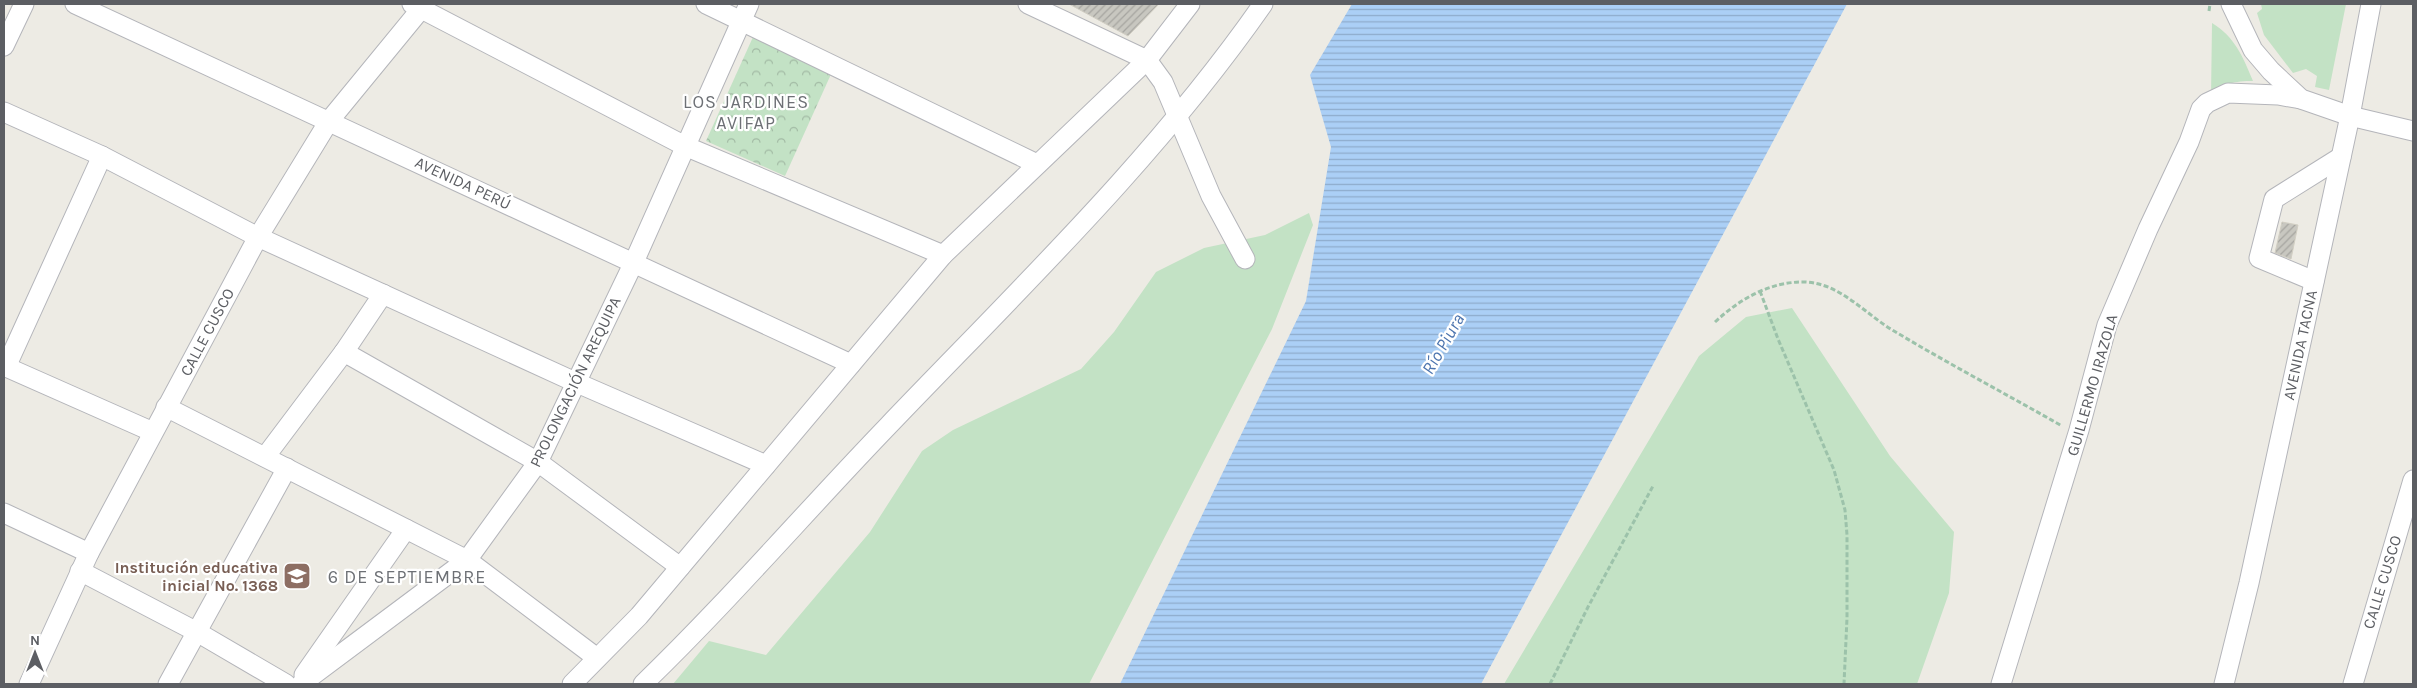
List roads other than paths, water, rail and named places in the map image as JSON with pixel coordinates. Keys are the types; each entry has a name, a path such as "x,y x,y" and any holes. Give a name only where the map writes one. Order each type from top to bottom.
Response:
{"street":[{"path":"4,46 24,4"},
{"name":"AVENIDA PERÚ","path":"74,4 851,364"},
{"path":"706,4 745,12 1037,164"},
{"path":"1028,4 1057,10 1147,60 1163,82 1211,196 1245,259"},
{"path":"572,684 639,616 943,255 1147,60 1190,4"},
{"path":"643,684 690,638 888,426 1048,261 1177,116 1238,40 1263,4"},
{"path":"2231,4 2254,50 2271,71 2301,99 2350,116 2413,131"},
{"name":"AVENIDA TACNA","path":"2224,684 2249,583 2350,116 2371,4"},
{"path":"419,5 685,146 943,255"},
{"name":"CALLE CUSCO","path":"29,684 89,553 258,237 329,121 419,5"},
{"name":"PROLONGACIÓN AREQUIPA","path":"299,684 467,560 538,462 634,262 745,12"},
{"name":"GUILLERMO IRAZOLA","path":"2001,684 2078,435 2107,325 2148,229 2190,142 2201,109 2206,103 2228,93 2247,93 2301,99"},
{"path":"4,112 102,156 258,237 575,382 766,465"},
{"path":"102,156 5,366 153,432"},
{"path":"2314,281 2259,258 2274,199 2341,157"},
{"path":"265,457 344,352 383,294"},
{"path":"344,352 538,462 680,567"},
{"path":"166,407 467,560 597,658"},
{"path":"168,684 287,468"},
{"name":"CALLE CUSCO","path":"2353,684 2413,480"},
{"path":"4,513 89,553"},
{"path":"299,684 406,528"},
{"path":"80,571 197,632 286,684"}],"water":[{"name":"Río Piura","path":"1352,4 1847,4 1481,684 1120,684 1306,301 1331,147 1310,75"}],"place":[{"name":"Institución educativa inicial No. 1368","path":"297,576"}],"district":[{"name":"LOS JARDINES AVIFAP","path":"746,112"},
{"name":"6 DE SEPTIEMBRE","path":"407,577"}]}
